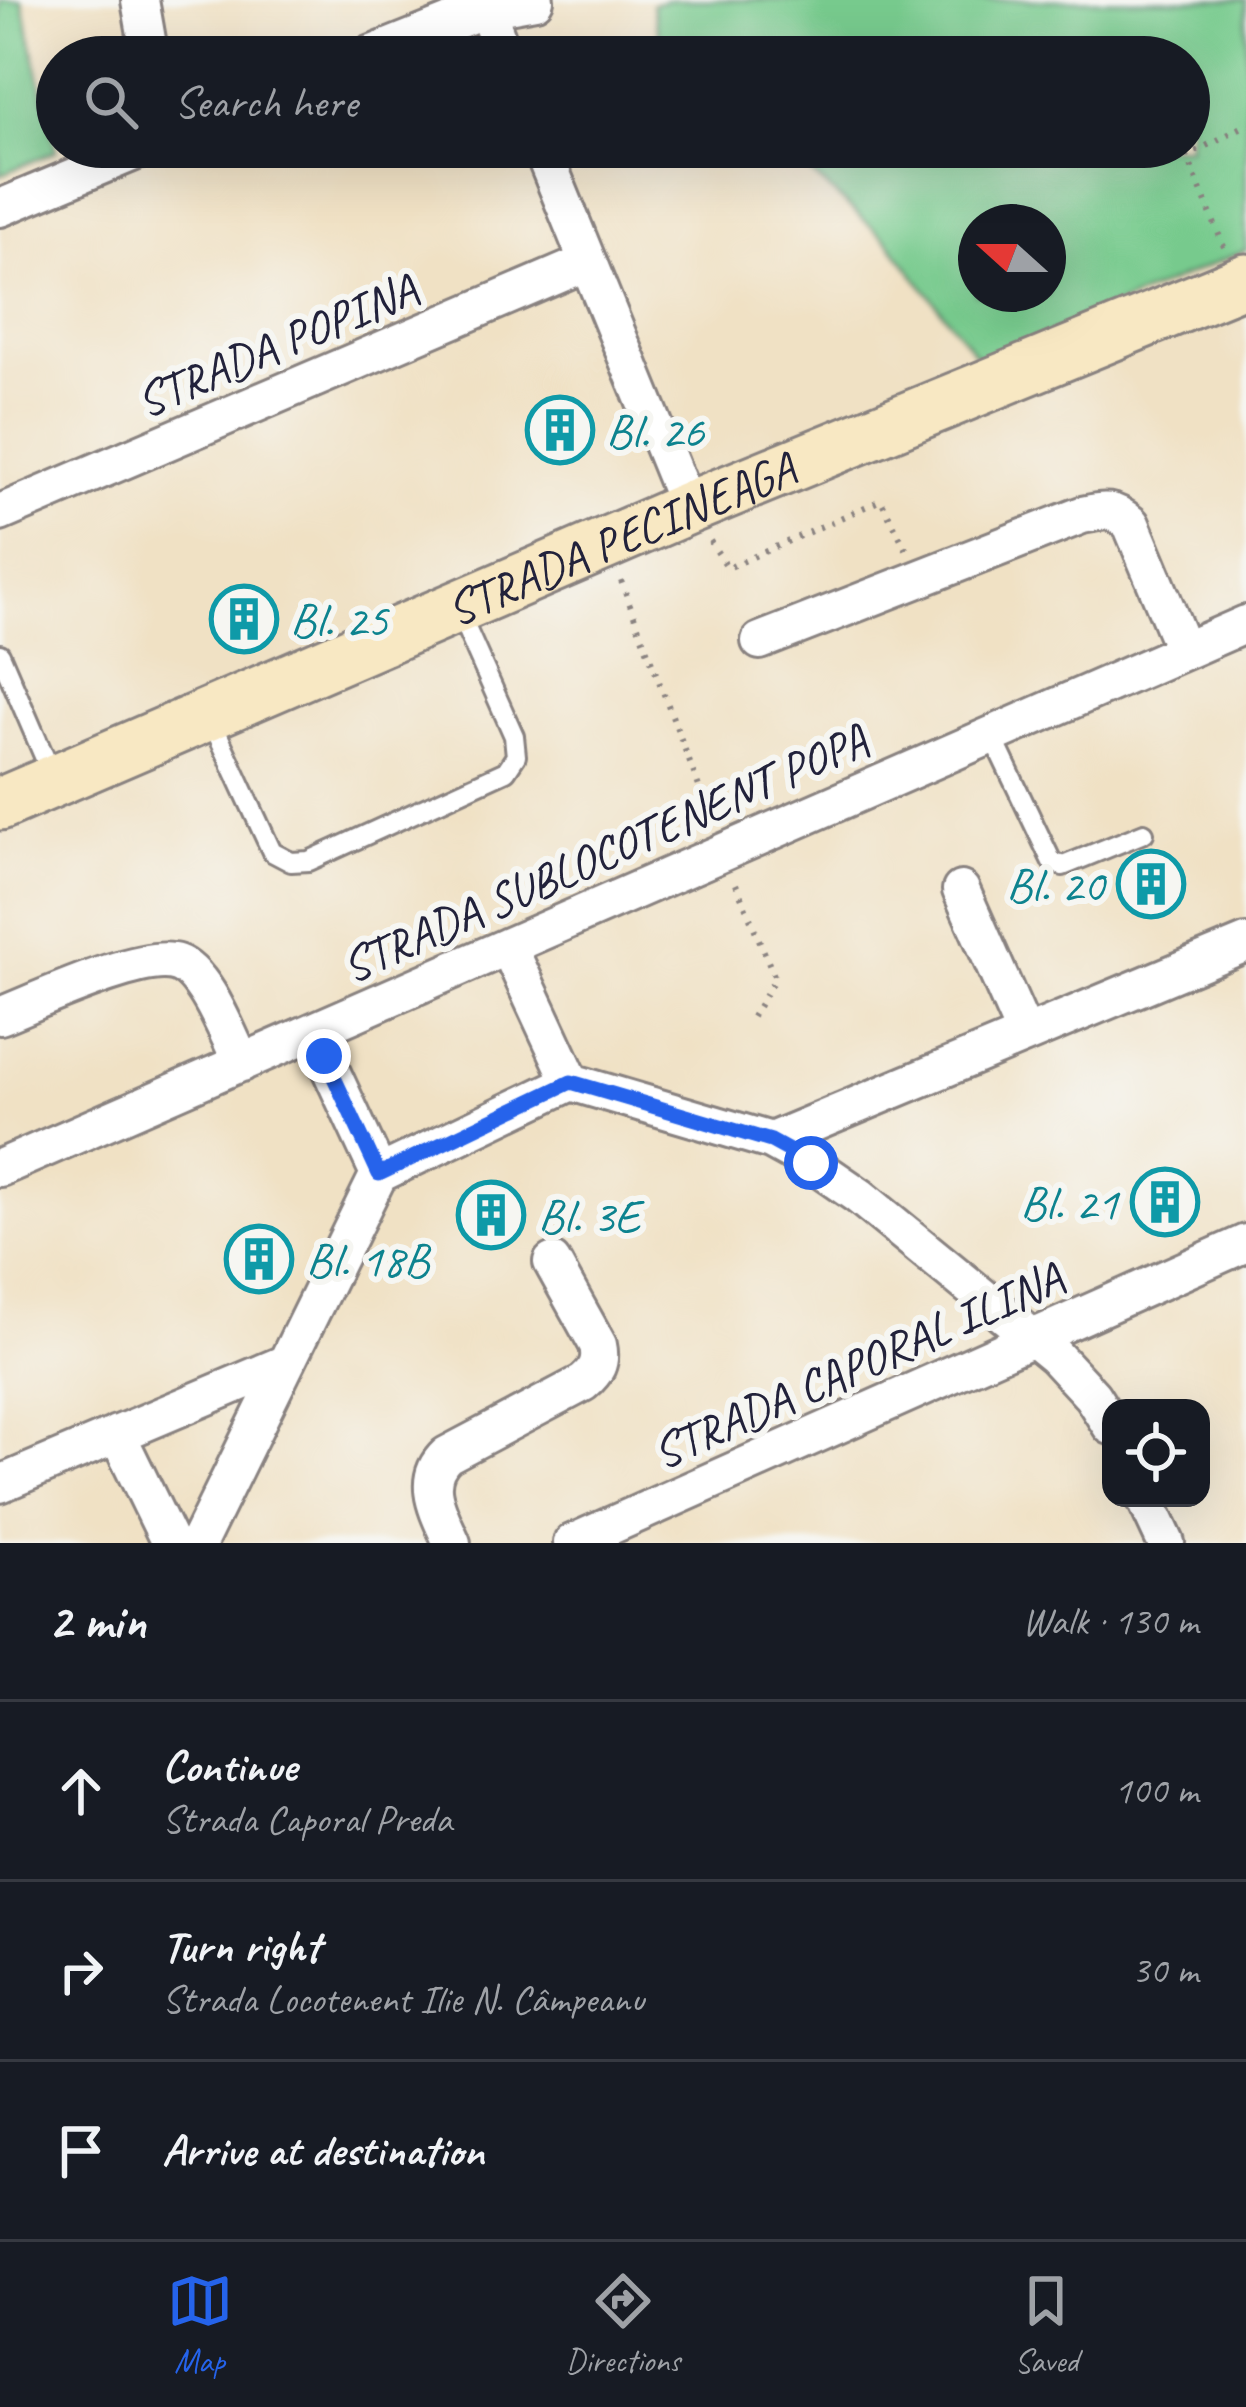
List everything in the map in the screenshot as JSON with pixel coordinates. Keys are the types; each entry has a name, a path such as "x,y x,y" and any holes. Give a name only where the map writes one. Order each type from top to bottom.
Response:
{"street":[{"path":"140,0 146,36"},
{"path":"413,36 484,5 535,0"},
{"path":"484,5 496,36"},
{"path":"0,208 96,168"},
{"path":"550,168 688,508"},
{"name":"STRADA POPINA","path":"0,513 588,262"},
{"name":"STRADA PECINEAGA","path":"0,804 688,508 1242,282"},
{"path":"760,641 1104,510 1119,513 1131,524 1184,651"},
{"name":"STRADA SUBLOCOTENENT POPA","path":"0,1168 1246,624"},
{"path":"961,890 1025,1035"},
{"path":"771,1141 1246,943"},
{"path":"508,946 571,1082"},
{"path":"0,1016 113,972 150,961 178,963 202,985 242,1063"},
{"path":"313,1032 379,1174"},
{"path":"211,1534 286,1363 379,1174 571,1082 771,1141 811,1163 859,1196 1032,1338 1069,1370 1102,1412"},
{"name":"STRADA CAPORAL ILINA","path":"572,1543 1246,1243"},
{"path":"452,1543 434,1502 435,1466 448,1454 583,1383 595,1373 601,1358 552,1262"},
{"path":"0,1484 286,1363"},
{"path":"117,1434 170,1543"},
{"path":"1149,1507 1166,1543"}],"lane":[{"path":"208,716 272,852 291,862 309,861 506,771 516,756 514,736 456,606"},
{"path":"0,654 55,782"},
{"path":"992,736 1052,862 1064,866 1144,833"}],"path":[{"path":"1210,144 1246,125"},
{"path":"1192,168 1242,282"},
{"path":"688,508 728,568 881,500 921,578"},
{"path":"606,543 775,978 749,1022"}],"green space":[{"path":"0,0 22,0 36,62 36,160 0,175"},
{"path":"669,0 1246,0 1246,250 982,363 888,241 805,168 1210,168 1210,36 659,36 652,4"}],"place":[{"name":"Bl. 26","path":"560,430"},
{"name":"Bl. 25","path":"244,619"},
{"name":"Bl. 20","path":"1151,884"},
{"name":"Bl. 21","path":"1165,1202"},
{"name":"Bl. 3E","path":"491,1215"},
{"name":"Bl. 18B","path":"259,1259"}],"route":[{"path":"324,1056 379,1174 571,1082 771,1141 811,1163"}]}
